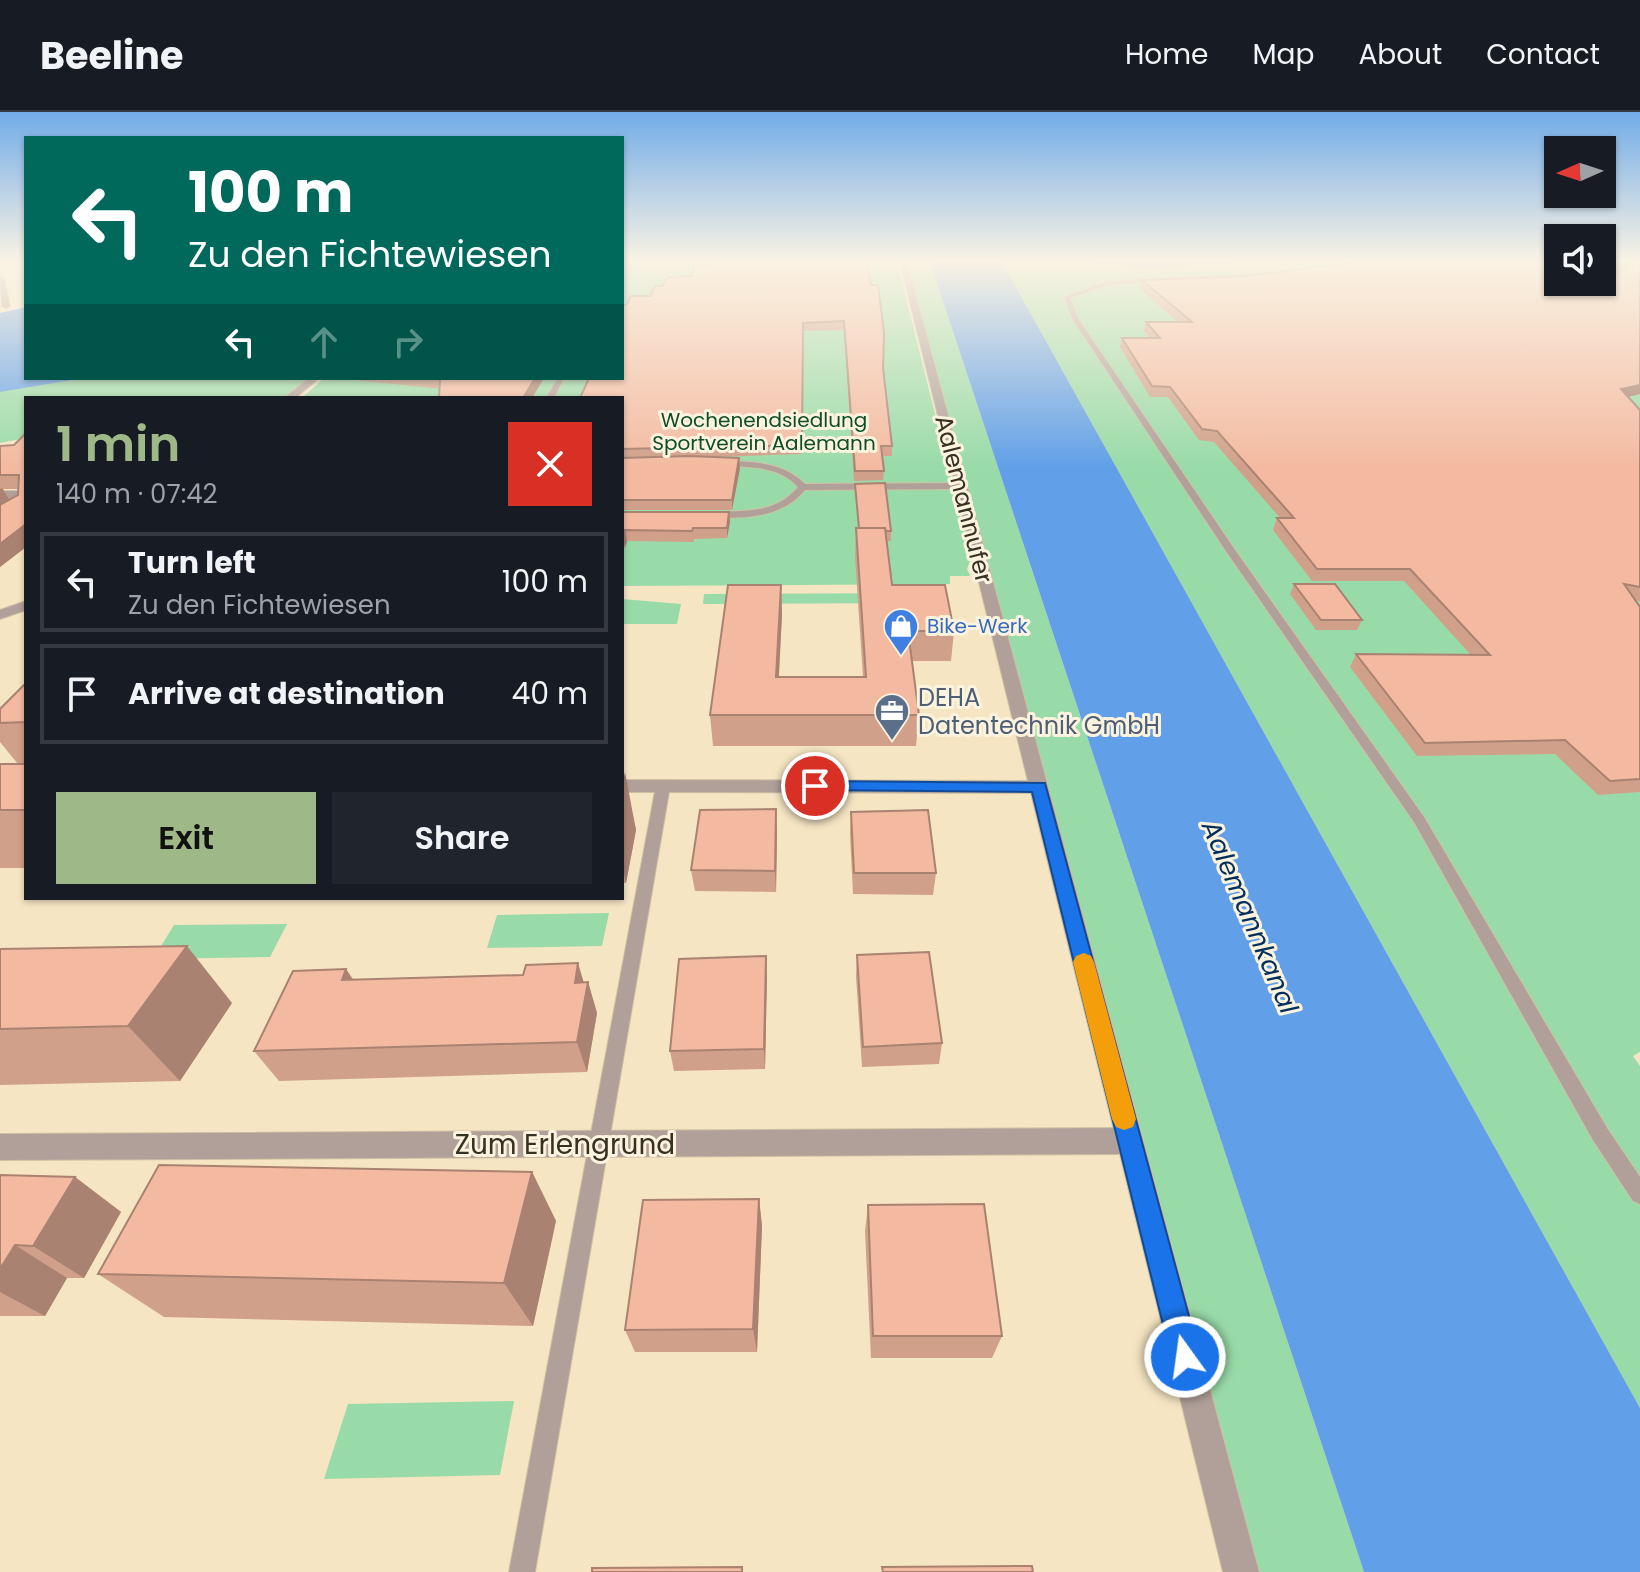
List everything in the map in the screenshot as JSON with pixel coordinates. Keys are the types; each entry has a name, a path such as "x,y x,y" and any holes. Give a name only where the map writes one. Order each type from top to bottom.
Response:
{"street":[{"name":"Aalemannufer","path":"921,330 1241,1572"},
{"path":"292,396 311,381"},
{"path":"0,495 24,498"},
{"path":"13,510 24,500"},
{"path":"0,615 24,606"},
{"path":"624,786 1039,787"},
{"name":"Zum Erlengrund","path":"0,1147 1130,1141"}],"lane":[{"path":"1083,330 1231,551 1419,820 1600,1134 1640,1194"},
{"path":"717,463 778,470 797,478 803,487"},
{"path":"697,516 759,514 787,502 803,487 961,486"},
{"path":"522,1572 663,786"}],"green space":[{"name":"Wochenendsiedlung Sportverein Aalemann","path":"624,330 914,330 971,558 967,569 970,576 950,576 950,584 624,586 624,396 304,396 322,380 624,380"},
{"path":"921,330 953,330 1364,1572 1241,1572"},
{"path":"1040,330 1640,330 1640,1052 1633,1056 1640,1066 1640,1408"},
{"path":"73,380 310,380 290,396 24,396 24,438 0,443 0,392"},
{"path":"936,593 937,603 703,604 704,594"},
{"path":"624,599 681,604 677,624 624,624"},
{"path":"609,913 602,946 487,948 497,915"},
{"path":"287,924 270,957 153,959 174,925"},
{"path":"514,1401 500,1475 324,1479 348,1404"}],"water":[{"path":"0,330 24,330 24,380 73,380 0,392"},
{"name":"Aalemannkanal","path":"953,330 1040,330 1640,1408 1640,1572 1364,1572"}],"building":[{"path":"624,330 803,330 802,445 624,449 624,396 581,396 588,380 624,380"},
{"path":"845,330 884,330 883,368 892,446 881,446 884,471 855,471"},
{"path":"1153,330 1640,330 1640,385 1621,389 1640,410 1640,587 1624,584 1640,607 1640,779 1610,781 1565,740 1425,743 1356,654 1490,655 1410,569 1317,569 1277,518 1294,518 1217,431 1202,429 1170,387 1152,386 1122,338 1160,338"},
{"path":"440,380 534,380 524,396 439,396"},
{"path":"24,435 24,526 0,544 0,505 18,495 19,475 0,475 0,446 14,445"},
{"path":"624,458 739,458 732,500 624,500"},
{"path":"885,483 891,531 885,528 859,528 855,484"},
{"path":"624,512 729,512 727,528 624,532"},
{"path":"856,528 885,528 892,585 945,585 954,631 908,631 919,715 710,715 728,585 781,585 776,677 866,677"},
{"path":"1294,584 1335,584 1362,620 1321,620"},
{"path":"24,685 24,722 0,723 0,709"},
{"path":"0,764 24,764 24,810 0,810"},
{"path":"776,809 775,871 691,870 700,810"},
{"path":"928,810 936,873 854,873 851,812"},
{"path":"187,946 128,1026 0,1029 0,949"},
{"path":"929,952 942,1043 863,1047 857,955"},
{"path":"766,956 764,1049 670,1051 679,959"},
{"path":"578,963 575,983 588,982 577,1042 254,1051 293,971 346,969 342,980 523,975 526,965"},
{"path":"159,1165 532,1172 504,1283 98,1274"},
{"path":"0,1175 75,1177 33,1246 15,1245 0,1269"},
{"path":"759,1199 753,1329 625,1330 643,1200"},
{"path":"984,1204 1002,1336 873,1336 868,1205"},
{"path":"1032,1566 1033,1572 883,1572 882,1567"},
{"path":"742,1567 742,1572 592,1572 592,1568"}],"slow traffic":[{"path":"1084,962 1124,1119"}],"place":[{"name":"Bike-Werk","path":"901,657"},
{"name":"DEHA Datentechnik GmbH","path":"892,742"}],"route":[{"path":"815,786 1039,787 1185,1357"}]}
